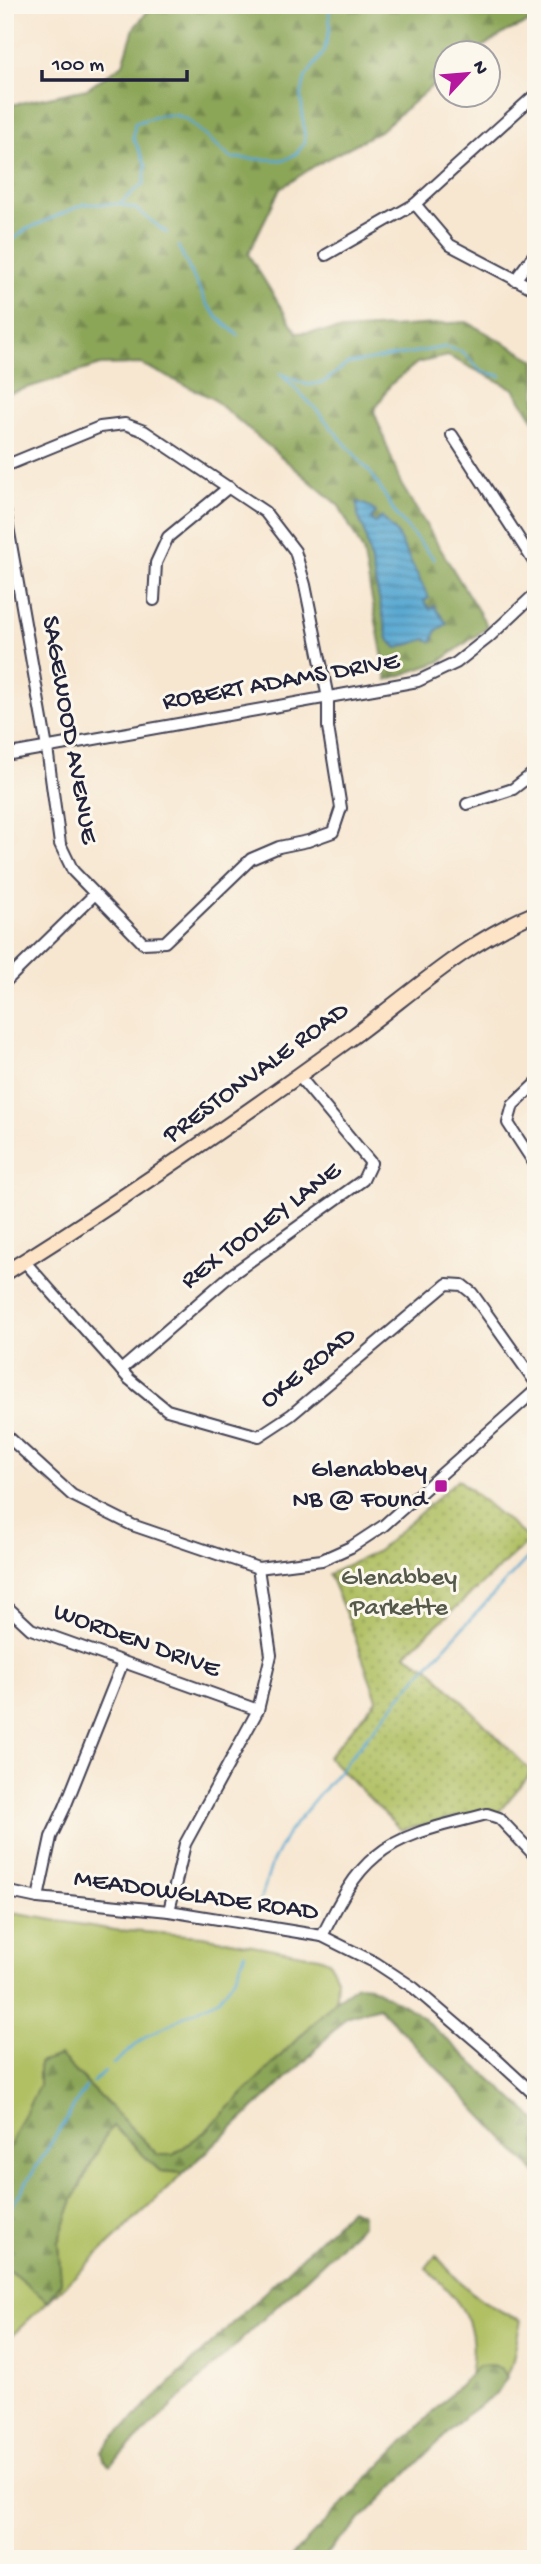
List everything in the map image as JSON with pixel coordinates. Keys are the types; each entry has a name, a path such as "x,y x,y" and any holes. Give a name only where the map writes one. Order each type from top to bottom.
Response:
{"street":[{"path":"326,255 415,204 536,94"},
{"path":"415,204 450,246 536,290"},
{"path":"515,280 536,252"},
{"path":"5,466 100,427 125,424 144,431 265,512 295,551 305,585 328,698"},
{"path":"452,435 536,565"},
{"path":"154,600 156,563 168,537 229,487"},
{"name":"SAGEWOOD AVENUE","path":"5,510 47,748 60,844 73,871 144,943 165,942 251,859 279,847 333,832 341,808 328,727 328,698"},
{"name":"ROBERT ADAMS DRIVE","path":"5,755 418,681 456,663 489,637 536,593"},
{"path":"467,804 513,789 536,771"},
{"path":"5,982 94,895"},
{"name":"PRESTONVALE ROAD","path":"5,1273 177,1162 298,1076 473,945 536,913"},
{"name":"REX TOOLEY LANE","path":"121,1370 231,1275 363,1180 371,1163 298,1076"},
{"path":"536,1083 513,1105 508,1123 536,1166"},
{"name":"OKE ROAD","path":"24,1261 121,1370 167,1410 259,1436 291,1415 447,1284 462,1285 472,1293 536,1383"},
{"path":"5,1434 72,1495 132,1525 258,1568 322,1560 351,1546 383,1525 536,1390"},
{"path":"169,1911 185,1844 258,1710 271,1655 258,1568"},
{"path":"5,1623 8,1608"},
{"name":"WORDEN DRIVE","path":"8,1608 31,1629 258,1710"},
{"path":"38,1898 51,1838 123,1662"},
{"path":"322,1936 345,1891 375,1856 409,1836 486,1814 499,1818 536,1857"},
{"name":"MEADOWGLADE ROAD","path":"5,1891 38,1898 169,1911 322,1936 376,1963 414,1988 536,2096"},
{"path":"526,2087 536,2078"}],"green space":[{"path":"153,5 536,5 536,20 497,38 433,38 433,85 380,131 316,165 280,189 248,254 297,333 467,322 535,360 536,424 514,389 448,356 417,363 390,385 374,411 401,484 488,627 439,662 387,680 363,551 339,506 212,398 141,364 100,365 5,395 5,106 87,89 123,64 134,28"},
{"name":"Glenabbey Parkette","path":"458,1479 530,1540 405,1654 429,1668 532,1772 497,1814 465,1815 401,1830 328,1757 377,1699 329,1574 378,1551"},
{"path":"5,1912 115,1930 202,1936 319,1957 329,1961 337,1978 336,2000 206,2131 173,2155 158,2155 60,2056 39,2063 39,2085 5,2156"},
{"path":"357,1985 370,1986 416,2012 536,2120 536,2173 379,2007 346,2017 306,2060 184,2173 160,2171 113,2126 104,2138 73,2200 58,2242 61,2282 48,2302 5,2267 5,2156 39,2085 39,2063 60,2056 158,2155 173,2155 206,2131 336,2000"},
{"path":"113,2125 160,2171 184,2173 5,2342 5,2267 48,2301 61,2282 58,2242 73,2200"},
{"path":"351,2209 362,2214 362,2225 110,2465 104,2460 102,2452 110,2441"},
{"path":"436,2255 474,2294 521,2320 507,2377 502,2369 478,2367 470,2374 473,2340 465,2314 426,2268"},
{"path":"492,2365 502,2369 507,2377 497,2393 465,2416 321,2559 289,2559 478,2366"}],"water":[{"path":"357,502 376,512 371,519 375,523 382,517 397,534 429,598 424,601 430,609 434,606 447,624 437,630 432,642 426,639 397,648 388,639 364,530 358,516"}],"waterway":[{"path":"5,247 25,230 84,204 119,204 144,183 146,165 133,137 135,123 161,115 175,115 186,119 231,158 285,160 297,153 305,142 301,97 305,78 324,52 330,27 329,5"},
{"path":"119,204 136,209 167,233"},
{"path":"178,246 206,303 219,319 238,335"},
{"path":"283,375 308,385 324,382 347,364 446,347 463,352 481,371 501,376"},
{"path":"280,373 313,406 373,476 397,516 434,559"},
{"path":"259,1905 272,1863 289,1831 417,1677 532,1553"},
{"path":"113,2064 148,2035 219,1999 237,1975 245,1953"},
{"path":"93,2082 105,2071"},
{"path":"5,2217 86,2087"}],"place":[{"name":"Glenabbey NB @ Found","path":"441,1486"}]}
